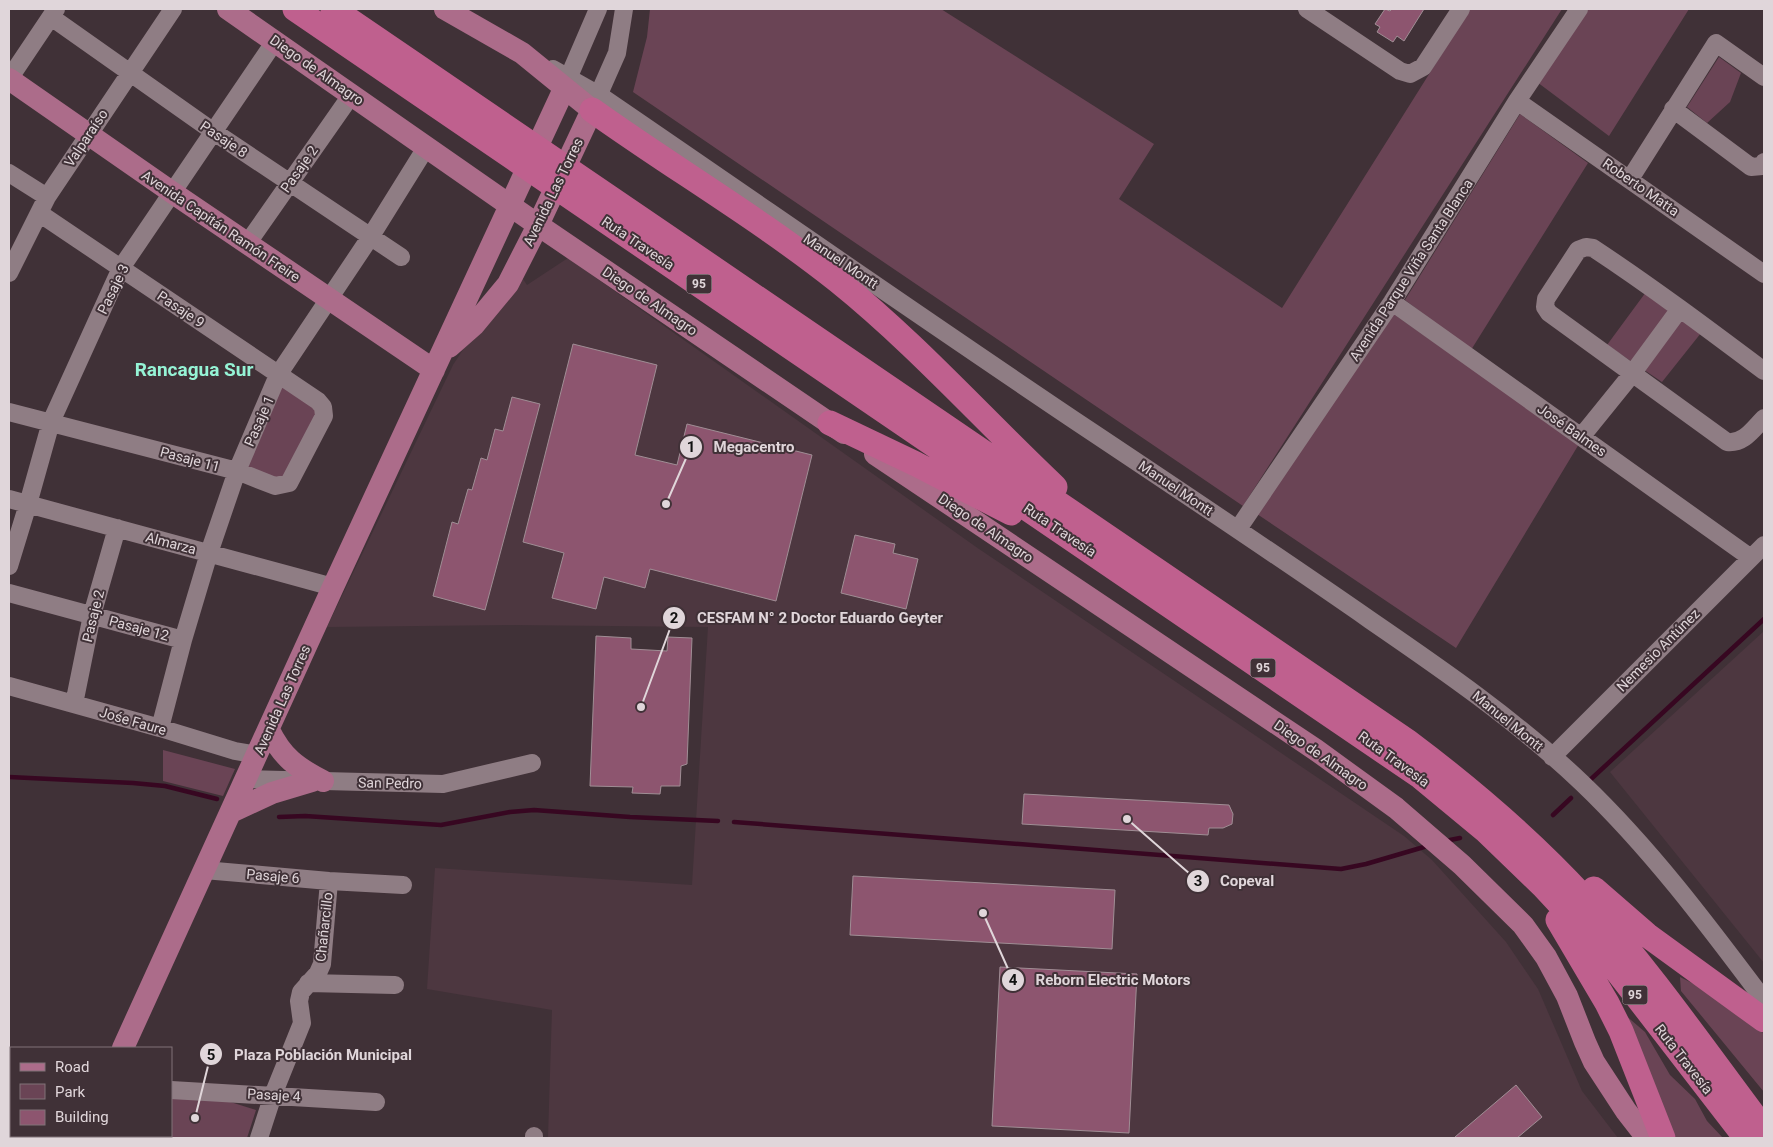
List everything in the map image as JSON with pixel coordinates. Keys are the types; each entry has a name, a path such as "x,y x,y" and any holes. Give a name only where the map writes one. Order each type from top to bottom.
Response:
{"highway":[{"name":"Ruta Travesía","path":"295,9 1107,549 1407,741 1472,792 1521,849 1544,886 1600,949 1746,1138"},
{"name":"Ruta Travesía","path":"333,9 1107,549"},
{"path":"596,103 837,281 880,316 1004,438 1107,549"},
{"path":"830,423 916,464 1107,549"},
{"name":"Ruta Travesía","path":"1521,849 1585,899 1636,959 1764,1129"},
{"path":"1521,849 1572,870 1648,935 1764,1020"},
{"path":"1521,849 1557,918 1607,1003 1621,1031 1662,1138"}],"main road":[{"name":"Diego de Almagro","path":"228,9 427,146 512,198 830,423 1316,750 1396,808 1462,864 1523,925 1546,957 1567,996 1594,1062 1626,1111 1647,1138"},
{"name":"Manuel Montt","path":"445,9 522,54 596,103"},
{"name":"Avenida Capitán Ramón Freire","path":"9,79 328,299 438,361"},
{"name":"Avenida Las Torres","path":"123,1047 258,754 264,737 269,730 566,83"},
{"name":"Avenida Las Torres","path":"438,361 474,325 508,284 596,103"},
{"path":"269,730 276,745 287,759 318,781"},
{"path":"231,812 272,793 318,781"}],"street":[{"name":"Valparaíso","path":"9,272 43,205 173,9"},
{"name":"Avenida Las Torres","path":"566,83 598,9"},
{"name":"Avenida Las Torres","path":"596,103 618,53 624,9"},
{"path":"1307,9 1400,71 1410,74 1423,67 1461,9"},
{"name":"Avenida Parque Viña Santa Blanca","path":"1238,529 1392,302 1517,101 1579,9"},
{"name":"Pasaje 8","path":"54,13 130,74 401,256"},
{"path":"9,79 54,13"},
{"name":"Pasaje 3","path":"9,566 51,422 121,268 275,41"},
{"path":"1630,179 1716,43 1764,77"},
{"name":"Pasaje 2","path":"247,244 352,94"},
{"name":"Roberto Matta","path":"1517,101 1764,273"},
{"name":"Manuel Montt","path":"596,103 1238,529 1435,665 1520,729 1605,805 1694,907 1764,1000"},
{"path":"1673,109 1751,167 1762,166 1764,162"},
{"name":"Pasaje 1","path":"160,728 183,640 237,471 278,375 371,236 427,146"},
{"name":"Pasaje 9","path":"9,173 43,205 121,268 318,401 323,407"},
{"path":"1764,371 1643,282 1593,248 1586,246 1578,250 1546,299 1545,307 1549,313 1727,442 1735,443 1742,440 1764,418"},
{"name":"José Balmes","path":"1392,302 1751,558"},
{"path":"1581,437 1632,374 1679,310"},
{"name":"Pasaje 11","path":"9,412 237,471 275,486 289,482 324,416 323,407"},
{"name":"Almarza","path":"9,499 333,587"},
{"name":"Pasaje 2","path":"74,704 92,615 117,528"},
{"name":"Nemesio Antúnez","path":"1552,757 1764,545"},
{"name":"Pasaje 12","path":"9,593 183,640"},
{"name":"Jośe Faure","path":"9,686 236,751 258,754"},
{"name":"San Pedro","path":"246,779 443,784 532,763"},
{"name":"Pasaje 6","path":"204,870 329,881 402,885"},
{"name":"Chañarcillo","path":"259,1138 273,1095 302,1023 299,1001 301,992 318,973 322,964 329,881"},
{"path":"308,983 395,985"},
{"name":"Pasaje 4","path":"172,1090 376,1102"}],"shaded area":[{"path":"568,258 979,549 1404,836 1432,860 1506,942 1538,989 1582,1091 1618,1138 548,1138 552,1010 427,989 435,868 692,885 708,627 513,625 327,627 453,365 468,342 521,276 527,285"},
{"path":"1764,631 1764,963 1610,772"}],"green space":[{"path":"650,9 941,9 1154,144 1119,199 1282,308 1470,9 1562,9 1243,506 633,92 647,37"},
{"path":"1586,9 1689,9 1609,136 1537,82"},
{"path":"1719,57 1741,73 1730,102 1707,123 1687,107"},
{"path":"1520,114 1588,163 1471,350 1405,300"},
{"path":"1646,292 1701,333 1662,382 1607,345"},
{"path":"1385,308 1579,444 1456,648 1254,512"},
{"path":"278,375 323,407 289,483 237,471"},
{"path":"163,750 235,769 223,796 163,781"},
{"path":"1680,977 1700,987 1764,1034 1764,1092 1681,991"},
{"path":"1617,1008 1645,1032 1670,1075 1695,1099 1707,1121 1723,1138 1676,1138"},
{"path":"172,1096 224,1100 256,1110 247,1138 112,1137 172,1137"}],"building":[{"path":"1385,9 1390,11 1392,9 1424,9 1404,41 1397,36 1393,42 1377,32 1380,27 1375,24"},
{"path":"573,344 657,365 635,455 677,465 687,424 812,455 776,601 650,569 645,588 604,577 596,609 552,598 564,553 523,542"},
{"path":"512,397 540,404 485,610 433,596 452,522 458,524 468,489 472,490 481,458 487,460 495,429 503,431"},
{"path":"855,535 895,544 893,553 918,559 906,609 841,593"},
{"path":"596,636 631,638 631,649 667,651 668,637 692,638 687,764 681,766 680,786 661,786 660,794 632,793 633,787 590,786"},
{"path":"1024,794 1229,805 1233,814 1232,824 1223,828 1209,828 1208,835 1022,824"},
{"path":"853,876 1115,890 1112,949 850,935"},
{"path":"1000,967 1137,974 1129,1133 992,1126"},
{"path":"1516,1085 1542,1117 1517,1138 1455,1137"}],"waterway":[{"path":"1590,780 1764,619"},
{"path":"9,777 165,786 217,799"},
{"path":"1553,815 1571,798"},
{"path":"279,817 305,816 441,825 510,812 534,810 718,821"},
{"path":"734,822 1341,869 1366,864 1424,847"},
{"path":"1450,840 1460,838"}],"place":[{"name":"Megacentro","path":"666,504"},
{"name":"CESFAM N° 2 Doctor Eduardo Geyter","path":"641,707"},
{"name":"Copeval","path":"1127,819"},
{"name":"Reborn Electric Motors","path":"983,913"},
{"name":"Plaza Población Municipal","path":"195,1118"}],"district":[{"name":"Rancagua Sur","path":"194,369"}]}
